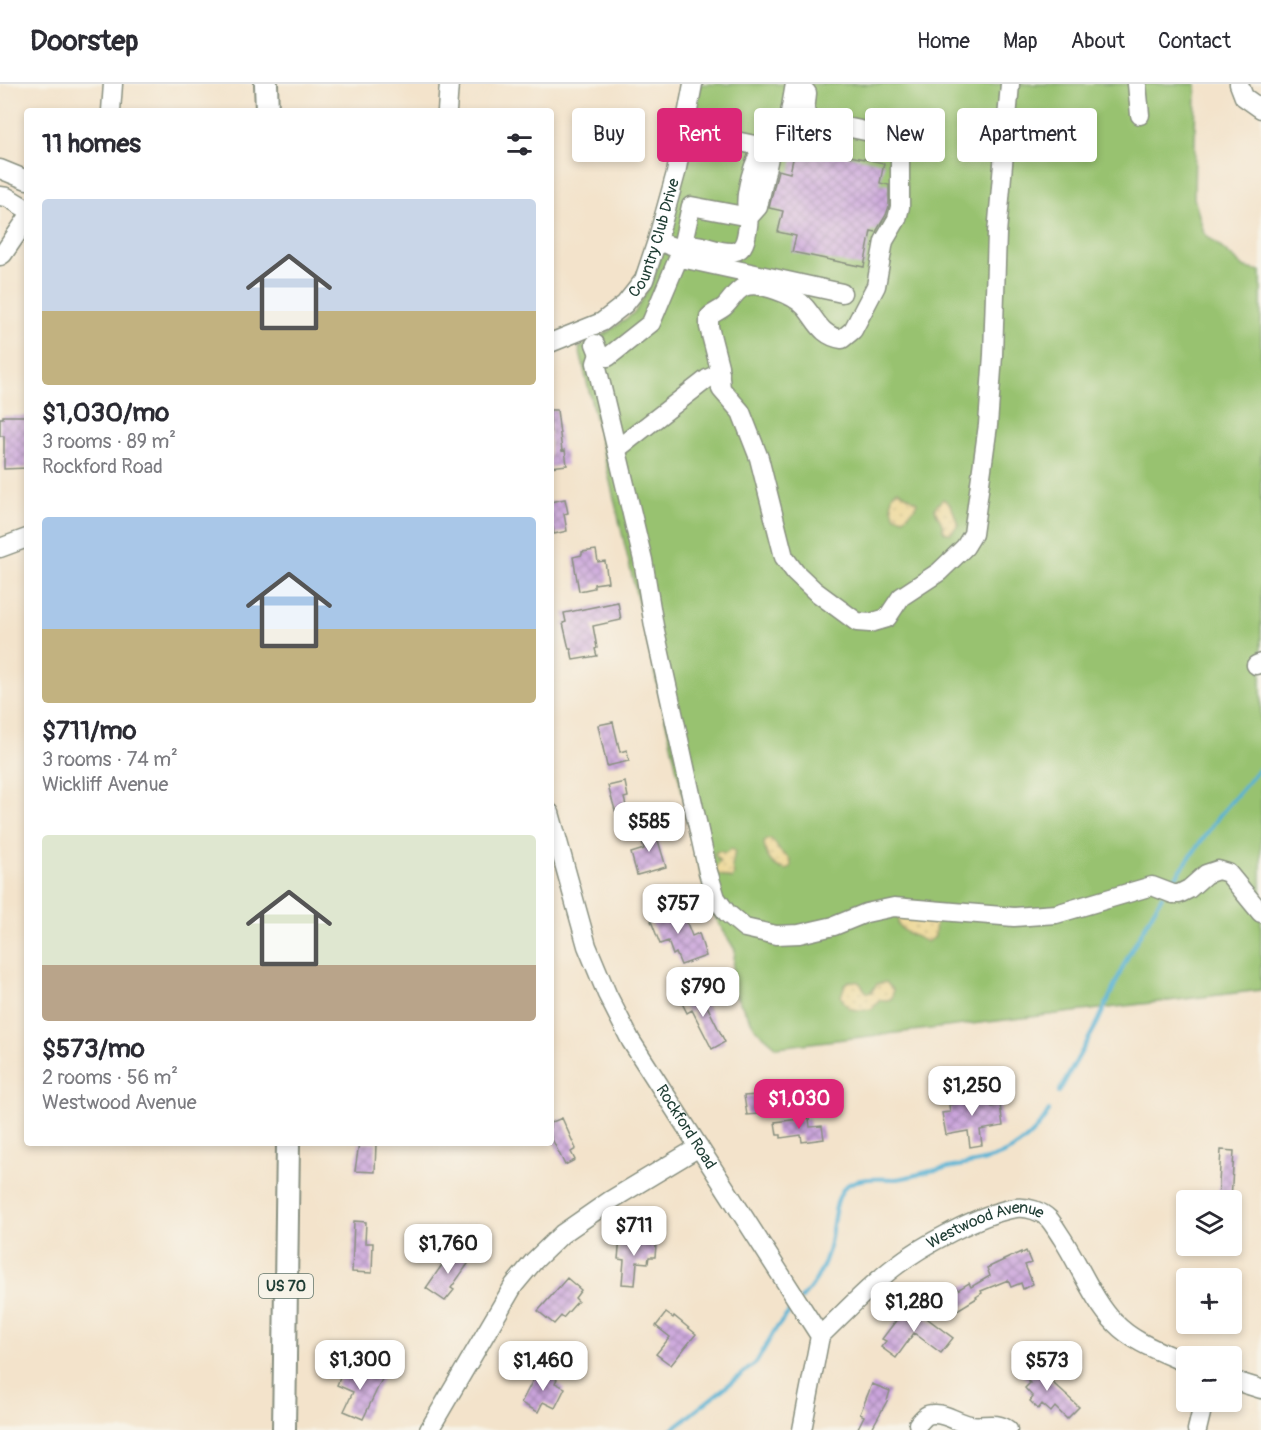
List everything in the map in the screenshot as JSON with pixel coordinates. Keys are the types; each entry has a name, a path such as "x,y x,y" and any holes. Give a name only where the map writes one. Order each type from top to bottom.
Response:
{"main road":[{"path":"266,84 267,108"},
{"name":"US 70","path":"284,1430 288,1146"}],"street":[{"path":"111,108 112,84"},
{"path":"447,108 449,84"},
{"name":"Country Club Drive","path":"688,108 693,84"},
{"path":"796,108 797,84"},
{"path":"853,130 880,134 894,143 900,157 900,207 897,219 884,241 876,286 853,330 842,339 831,338 821,330 804,305 791,295 755,286 745,287 723,308 715,311 709,317 709,327 720,373 721,389 741,412 759,458 784,557 795,572 857,622 870,623 887,618 901,597 939,572 965,547 973,534 988,425 997,233 1010,84"},
{"path":"1137,84 1140,115"},
{"path":"1239,84 1244,97 1261,109"},
{"name":"Country Club Drive","path":"554,341 602,322 635,292 644,280 678,162"},
{"path":"657,241 680,248 730,252 739,251 744,247 749,217 746,203 755,162"},
{"path":"0,169 24,179"},
{"path":"0,196 7,197 24,207"},
{"path":"599,354 608,357 651,323 680,248 691,206 749,217"},
{"path":"0,256 24,223"},
{"path":"680,248 686,258 842,292"},
{"path":"588,328 599,354 596,363 644,560 654,626 708,872 716,898 727,913 745,928 776,935 799,934 834,926 866,913 894,907 1014,917 1056,914 1124,892 1152,886 1179,894 1189,889 1206,874 1218,870 1228,873 1261,913"},
{"path":"617,449 707,379 720,373"},
{"path":"0,548 24,539"},
{"name":"Rockford Road","path":"554,827 587,946 607,994 631,1041 820,1336"},
{"path":"429,1430 514,1285 534,1261 562,1233 611,1200 699,1147"},
{"name":"Westwood Avenue","path":"820,1336 866,1290 894,1266 920,1249 952,1232 1016,1208 1031,1209 1042,1213 1051,1221 1104,1310 1115,1324 1147,1346 1176,1358"},
{"path":"802,1430 820,1336"},
{"path":"1242,1383 1261,1389"},
{"path":"1197,1430 1201,1412"},
{"path":"918,1424 925,1416 934,1414 961,1424 992,1425 1008,1430"}],"green space":[{"path":"700,84 1196,84 1194,198 1204,233 1245,268 1261,271 1261,990 777,1047 756,1029 731,988 735,950 709,907 579,348 608,332 635,312 655,276 683,162 742,162 742,108 695,108"}],"sand":[{"path":"898,490 917,502 915,508 904,518 895,516 892,507 893,493"},
{"path":"943,499 951,506 958,525 951,533 943,530 935,510"},
{"path":"771,839 790,859 791,867 787,870 778,867 768,857 764,843"},
{"path":"731,849 735,851 732,879 717,874 715,867 720,862 714,853 719,851 725,853"},
{"path":"898,916 936,917 935,937 927,942 907,933 898,925"},
{"path":"849,981 859,982 867,993 871,992 877,984 886,982 893,990 892,998 880,1000 872,1009 849,1008 841,996 845,984"}],"building":[{"path":"853,157 865,159 865,162 884,163 880,183 889,185 889,206 876,232 871,231 864,267 792,252 796,236 778,232 783,211 769,208 778,170 790,173 792,162 853,162"},
{"path":"554,410 557,410 562,451 565,450 567,465 554,467"},
{"path":"3,416 24,416 24,468 4,469 4,436 0,436 0,418"},
{"path":"565,499 568,513 564,514 567,531 554,534 554,501"},
{"path":"596,550 598,562 605,561 608,582 594,584 594,588 579,591 573,557 582,555 582,552"},
{"path":"618,602 621,620 593,626 597,656 573,660 563,623 566,622 564,613"},
{"path":"613,722 620,752 627,750 629,761 607,766 598,725"},
{"path":"625,782 628,797 624,798 629,817 618,820 608,786"},
{"path":"654,827 666,867 637,875 631,853 644,849 639,830"},
{"path":"669,903 673,914 682,910 692,936 699,933 706,956 681,965 676,953 673,955 668,941 660,944 651,921 659,918 655,908"},
{"path":"690,989 695,997 701,994 725,1042 712,1049 692,1010 687,1013 682,1003 685,1002 680,994"},
{"path":"968,1088 972,1091 974,1100 982,1099 992,1107 1000,1105 1003,1126 980,1130 982,1145 970,1147 968,1131 946,1135 942,1113 950,1112 949,1105 960,1103 959,1092 961,1089"},
{"path":"757,1095 758,1114 747,1115 744,1096"},
{"path":"562,1118 576,1149 571,1152 575,1160 565,1165 554,1143 554,1121"},
{"path":"809,1118 810,1127 822,1126 824,1139 802,1142 801,1135 781,1138 781,1135 777,1135 775,1122"},
{"path":"359,1146 376,1146 375,1172 355,1171"},
{"path":"1221,1150 1234,1151 1232,1190 1219,1190"},
{"path":"354,1221 366,1222 365,1243 373,1243 372,1273 352,1272"},
{"path":"620,1238 649,1241 649,1244 656,1245 655,1257 649,1257 648,1263 637,1262 635,1285 622,1284 624,1260 618,1259"},
{"path":"453,1249 470,1261 451,1288 454,1290 445,1301 426,1288"},
{"path":"1026,1251 1031,1263 1025,1265 1033,1284 1023,1289 1021,1283 1011,1287 1008,1280 981,1291 982,1293 977,1298 949,1315 942,1303 947,1300 946,1297 969,1283 971,1287 990,1276 987,1268"},
{"path":"567,1278 581,1290 575,1298 578,1301 563,1318 561,1316 554,1324 538,1311"},
{"path":"912,1307 953,1338 941,1353 914,1333 896,1358 881,1347 886,1341 882,1339 904,1310 908,1312"},
{"path":"666,1313 673,1318 674,1316 696,1334 671,1365 656,1354 670,1337 656,1326"},
{"path":"1029,1361 1079,1407 1067,1419 1055,1407 1051,1412 1042,1404 1038,1409 1030,1401 1033,1397 1025,1388 1030,1383 1018,1372"},
{"path":"364,1369 383,1377 363,1419 344,1411 353,1392 337,1385 343,1371 360,1379"},
{"path":"539,1369 557,1379 555,1383 565,1388 555,1408 543,1402 538,1412 521,1403"},
{"path":"872,1384 890,1391 887,1401 871,1430 857,1430 864,1416 860,1414"}],"waterway":[{"path":"1168,888 1219,816 1261,767"},
{"path":"1059,1092 1098,1022 1128,956 1162,896"},
{"path":"801,1299 814,1283 824,1265 838,1199 846,1186 864,1179 896,1179 970,1164 1000,1155 1026,1139 1049,1111"},
{"path":"671,1430 756,1363 775,1330 794,1306"}]}
